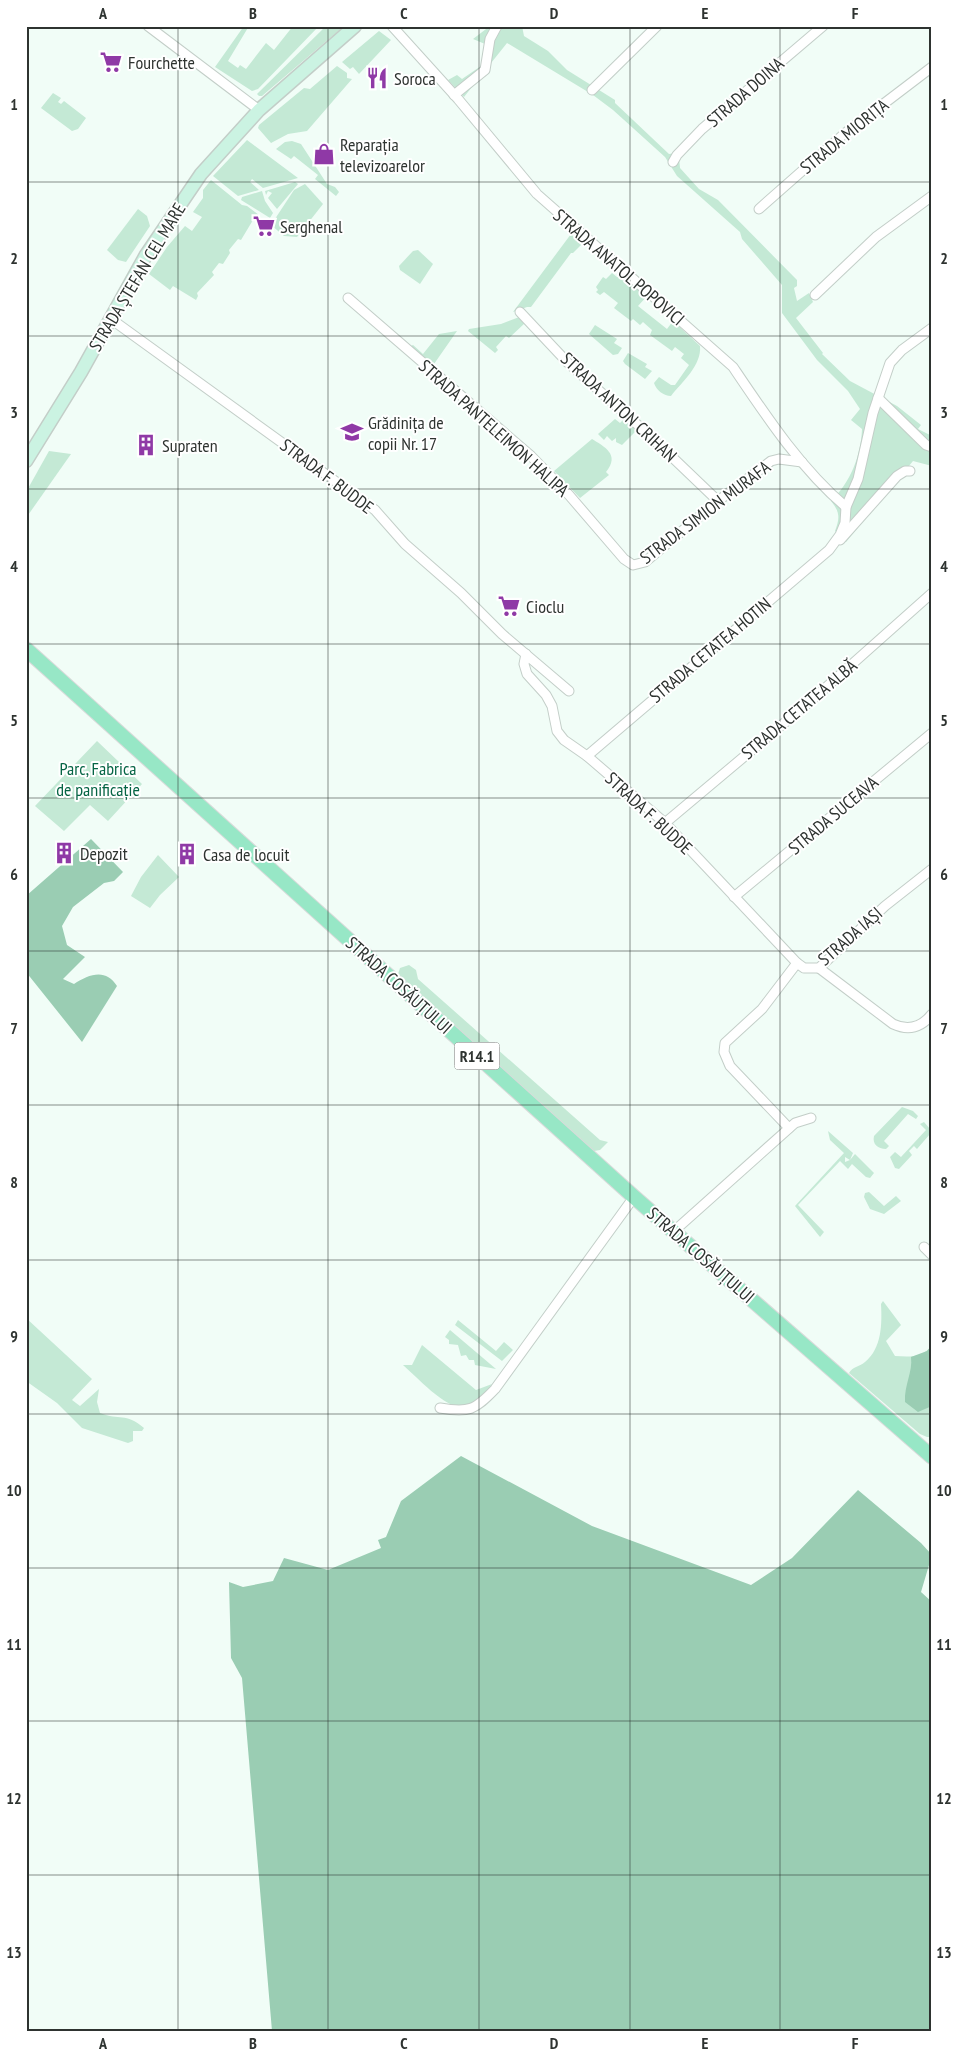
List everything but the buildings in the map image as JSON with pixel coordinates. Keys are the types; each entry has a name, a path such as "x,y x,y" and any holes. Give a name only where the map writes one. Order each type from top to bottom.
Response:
{"main road":[{"name":"STRADA ȘTEFAN CEL MARE","path":"26,461 111,319 146,255 196,181 213,159 259,110 355,26"},
{"name":"STRADA COSĂUȚULUI","path":"26,649 673,1232 932,1457"}],"street":[{"path":"148,26 259,110"},
{"name":"STRADA ANATOL POPOVICI","path":"392,26 454,95 537,194 733,367 802,462 829,493 846,506"},
{"path":"454,95 484,70 490,39 498,26"},
{"path":"592,90 657,26"},
{"name":"STRADA DOINA","path":"673,162 702,129 823,26"},
{"name":"STRADA MIORIȚA","path":"759,209 838,140 932,67"},
{"path":"815,295 876,238 932,196"},
{"name":"STRADA PANTELEIMON HALIPA","path":"348,298 531,456 569,495 624,558 633,565"},
{"name":"STRADA ANTON CRIHAN","path":"520,312 568,363 648,434 718,500"},
{"name":"STRADA F. BUDDE","path":"111,319 376,510 405,544 569,691"},
{"name":"STRADA CETATEA HOTIN","path":"587,756 829,550 845,522 846,506 858,479 878,398 890,363 902,350 932,328"},
{"path":"878,398 926,445 932,447"},
{"name":"STRADA SIMION MURAFA","path":"633,565 644,562 718,500 752,474 776,459 787,442"},
{"name":"STRADA SIMION MURAFA","path":"776,459 802,462"},
{"name":"STRADA CETATEA HOTIN","path":"833,544 844,537 897,476 905,471 910,471"},
{"name":"STRADA CETATEA ALBĂ","path":"665,823 814,698 932,593"},
{"name":"STRADA F. BUDDE","path":"526,654 524,664 527,674 546,695 552,706 557,731 564,740 587,756 665,823 797,963"},
{"name":"STRADA SUCEAVA","path":"734,897 932,733"},
{"name":"STRADA IAȘI","path":"789,1128 730,1066 724,1052 725,1043 731,1035 762,1009 797,963 804,968 819,968 878,912 932,869"},
{"path":"819,968 892,1024 901,1028 918,1027 932,1014"},
{"path":"673,1232 795,1123 812,1118"},
{"path":"440,1408 460,1411 477,1407 495,1389 634,1197"},
{"path":"924,1246 932,1255"}],"green space":[{"path":"244,26 249,26 228,61 238,68 240,65 246,69 266,43 274,50 293,26 319,26 258,89 252,91 215,67"},
{"path":"326,26 344,26 262,96 259,96 257,94"},
{"path":"490,26 522,26 524,36 548,51 567,70 615,100 615,103 669,154 676,153 679,158 680,168 699,189 718,200 797,280 797,286 794,288 797,301 809,293 813,302 796,318 822,354 850,381 897,406 921,425 918,429 932,436 932,466 913,461 846,542 835,531 838,515 831,501 844,486 857,459 862,429 851,420 860,409 848,391 817,360 782,313 782,285 742,239 740,232 677,176 665,157 613,110 593,95 507,43 464,97 448,80 457,75 462,79 481,66 485,44 473,39"},
{"path":"379,31 391,40 359,74 353,67 350,69 342,62"},
{"path":"337,66 347,73 347,78 352,79 307,131 288,134 271,143 258,128 259,125 304,88 310,89"},
{"path":"53,93 61,98 58,102 61,104 64,101 86,118 78,129 72,131 41,108"},
{"path":"247,140 298,178 263,188 252,179 250,182 259,190 238,196 213,176"},
{"path":"292,141 301,144 327,184 335,187 339,192 336,196 315,179 318,175 294,156 291,159 276,149 285,142"},
{"path":"211,180 242,205 247,206 259,215 256,215 241,240 238,239 229,250 230,253 223,264 219,263 212,272 214,275 197,293 196,300 173,286 170,290 149,274 167,247 185,226 192,231 202,217 193,212 203,198 203,190"},
{"path":"295,182 298,184 277,209 268,198 272,193 268,191 266,195 265,191"},
{"path":"305,184 323,204 297,237 284,236 271,225 294,190"},
{"path":"262,191 265,201 273,213 270,218 241,200 242,197"},
{"path":"138,209 147,216 150,226 126,262 118,260 107,250"},
{"path":"571,234 581,245 571,253 531,307 513,312"},
{"path":"418,250 433,264 420,284 400,270 399,266 413,251"},
{"path":"612,273 617,277 623,277 647,296 638,306 667,329 673,321 700,346 700,353 695,366 671,396 661,392 654,383 659,377 671,385 675,385 689,365 681,358 684,354 675,347 672,351 650,335 652,330 643,322 640,325 633,319 631,321 614,308 618,303 604,292 600,295 596,292 598,290 596,287 603,277 606,279"},
{"path":"522,316 525,323 509,338 506,336 496,347 498,350 495,353 468,331 469,329 501,324"},
{"path":"595,325 617,339 614,343 622,348 618,354 613,355 589,334"},
{"path":"457,331 434,364 428,364 409,347 413,345 423,354 439,334"},
{"path":"628,353 647,364 645,367 652,371 645,379 623,361"},
{"path":"625,418 639,428 622,445 616,442 616,438 612,441 607,436 604,440 598,434 615,419 620,423"},
{"path":"592,439 609,451 611,455 612,460 606,472 609,475 580,498 554,471"},
{"path":"49,451 71,454 26,518 26,492"},
{"name":"Parc, Fabrica de panificație","path":"97,741 142,784 108,821 90,805 64,831 35,806"},
{"path":"91,839 123,872 114,881 104,883 73,907 62,926 67,945 85,957 63,979 74,984 97,974 113,980 117,986 82,1042 26,972 26,896"},
{"path":"158,855 179,877 160,895 150,908 131,896 141,877"},
{"path":"409,965 416,970 418,979 600,1140 608,1142 600,1150 594,1151 410,988 398,974 400,968"},
{"path":"902,1107 913,1111 918,1116 916,1119 908,1114 884,1141 889,1146 886,1149 878,1147 875,1144 874,1136"},
{"path":"924,1122 930,1129 930,1134 917,1149 914,1146 909,1151 912,1155 899,1169 895,1168 890,1157 895,1152 901,1157 926,1130 920,1124"},
{"path":"828,1131 853,1153 850,1160 855,1154 874,1173 870,1178 866,1177 852,1164 848,1169 840,1161 798,1205 824,1232 820,1237 795,1206 844,1153 830,1140"},
{"path":"869,1192 884,1206 896,1196 901,1201 884,1214 870,1209 864,1197 865,1193"},
{"path":"883,1301 901,1325 886,1341 895,1356 920,1354 932,1345 932,1437 920,1434 849,1373 852,1369 865,1362 875,1350 880,1335 881,1304"},
{"path":"26,1318 92,1379 72,1400 80,1406 99,1389 97,1402 100,1413 127,1418 144,1428 142,1431 133,1431 133,1441 128,1443 82,1428 57,1403 26,1381"},
{"path":"458,1320 496,1351 504,1342 513,1350 502,1361 455,1325"},
{"path":"450,1330 496,1369 475,1365 474,1360 469,1360 466,1355 461,1356 458,1345 449,1344 449,1340 445,1337"},
{"path":"422,1345 476,1390 492,1384 471,1407 459,1408 442,1399 403,1365 412,1365"},
{"path":"932,1345 932,1406 918,1412 905,1402 911,1357 927,1351"},
{"path":"461,1456 592,1526 751,1585 792,1558 858,1490 921,1543 932,1555 921,1592 932,1602 932,2031 272,2031 242,1678 231,1658 229,1582 243,1587 273,1581 284,1558 328,1570 381,1548 378,1540 386,1537 401,1501"}],"place":[{"name":"Fourchette","path":"111,62"},
{"name":"Soroca","path":"377,78"},
{"name":"Reparația televizoarelor","path":"324,154"},
{"name":"Serghenal","path":"264,226"},
{"name":"Grădinița de copii Nr. 17","path":"352,432"},
{"name":"Supraten","path":"146,445"},
{"name":"Cioclu","path":"509,606"},
{"name":"Depozit","path":"64,853"},
{"name":"Casa de locuit","path":"187,854"}]}
